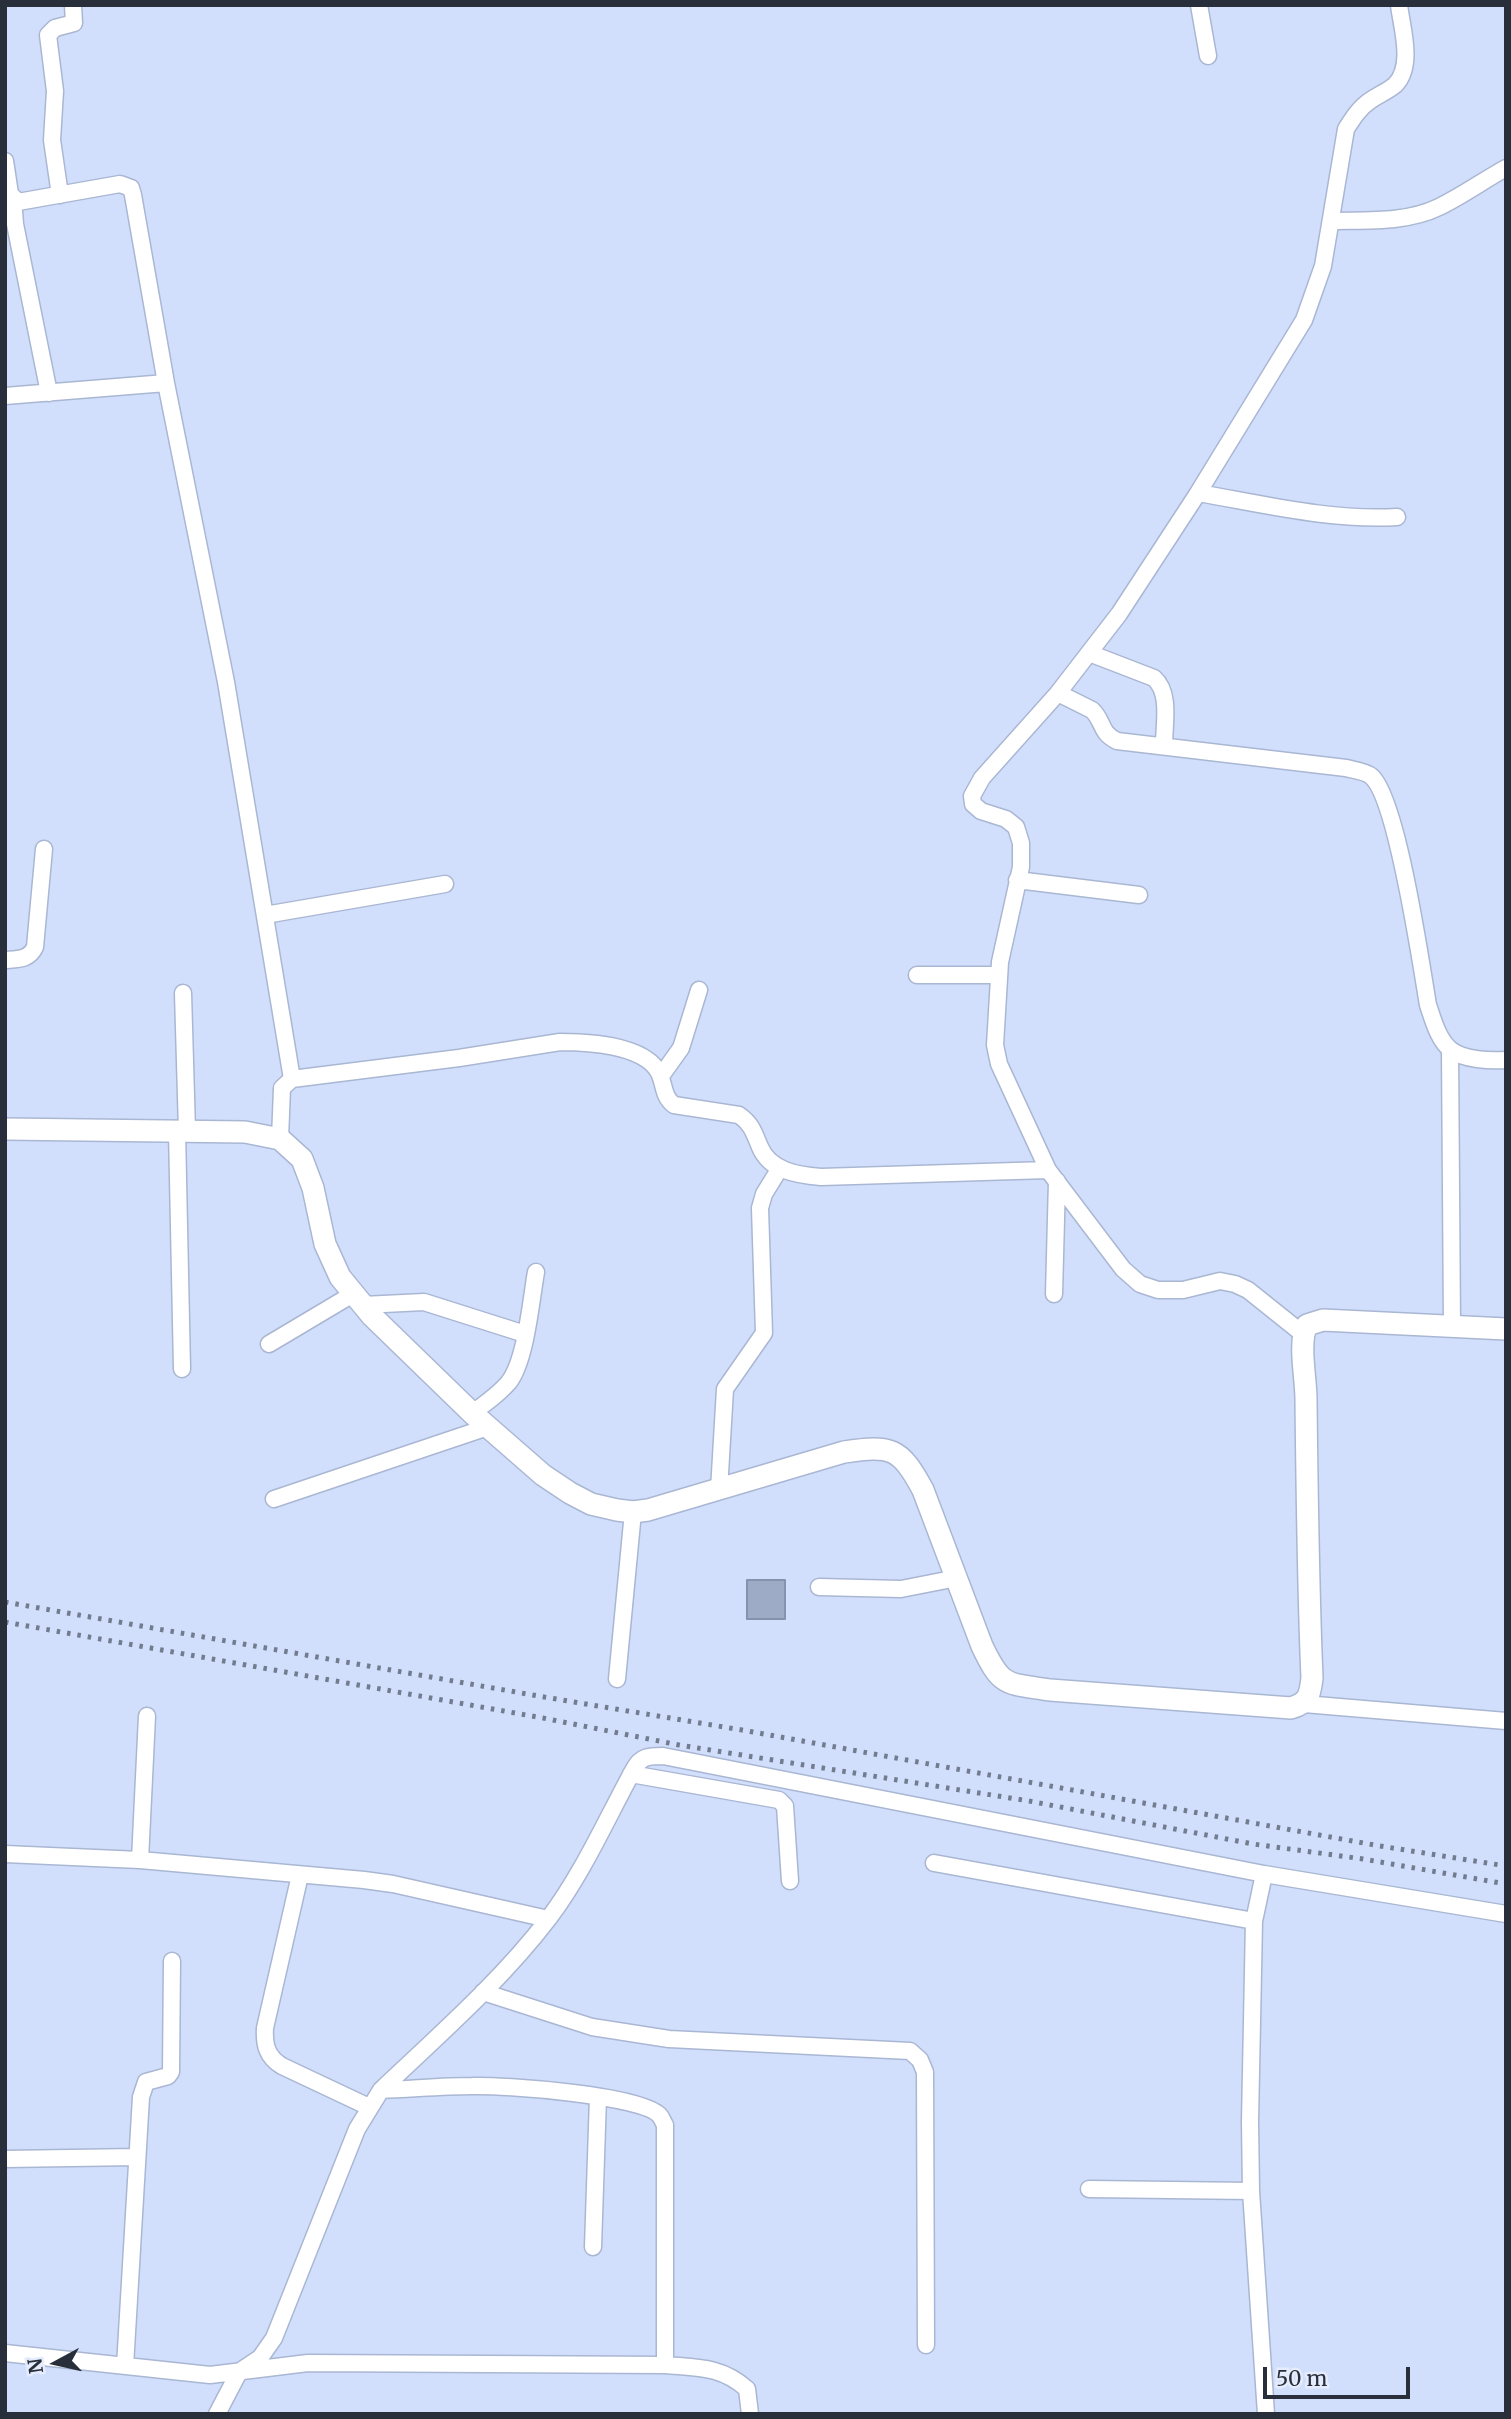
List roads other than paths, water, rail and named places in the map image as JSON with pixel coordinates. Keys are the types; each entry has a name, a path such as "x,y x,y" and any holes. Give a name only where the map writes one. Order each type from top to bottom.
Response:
{"street":[{"path":"60,195 52,140 55,91 48,35 55,28 74,23 73,5"},
{"path":"1199,5 1208,56"},
{"path":"1303,1334 1248,1290 1235,1284 1220,1282 1183,1290 1158,1290 1140,1284 1123,1269 1052,1175 999,1064 995,1045 999,975 1006,928 1021,867 1021,843 1016,827 1006,819 981,811 973,804 972,796 982,778 1058,693 1119,614 1198,494 1304,320 1323,266 1346,129 1356,113 1369,101 1395,85 1403,72 1405,54 1399,5"},
{"path":"5,161 49,393"},
{"path":"1331,221 1395,219 1418,215 1439,207 1506,167"},
{"path":"13,199 23,202 120,184 131,188 166,383 226,682 292,1079"},
{"path":"5,396 166,383"},
{"path":"1198,494 1340,516 1372,519 1397,517"},
{"path":"1089,653 1154,678 1162,685 1165,696 1164,745"},
{"path":"1058,693 1093,710 1103,731 1117,741 1346,768 1370,775 1382,789 1396,833 1428,1005 1436,1029 1450,1050 1452,1326"},
{"path":"5,960 31,955 35,947 44,849"},
{"path":"1017,880 1139,895"},
{"path":"265,915 445,884"},
{"path":"917,975 999,975"},
{"path":"661,1076 681,1048 699,990"},
{"path":"182,1369 183,993"},
{"path":"281,1139 282,1088 292,1079 575,1042 638,1053 653,1064 661,1076 666,1099 674,1105 739,1115 748,1121 764,1154 780,1168 799,1175 1052,1175"},
{"path":"1450,1050 1474,1058 1506,1060"},
{"path":"5,1129 245,1132 281,1139 302,1159 313,1188 325,1244 340,1277 358,1299 480,1420 543,1475 591,1504 633,1512 719,1490 844,1452 873,1449 893,1451 912,1469 923,1490 994,1671 1013,1684 1050,1690 1291,1708 1304,1704 1506,1721"},
{"path":"719,1490 725,1389 764,1333 760,1208 764,1195 780,1168"},
{"path":"1052,1175 1054,1294"},
{"path":"274,1499 480,1420 511,1380 520,1358 536,1272"},
{"path":"269,1343 358,1299 424,1302 525,1334"},
{"path":"1304,1704 1311,1694 1312,1678 1307,1575 1306,1379 1303,1334 1307,1325 1323,1320 1506,1329"},
{"path":"617,1679 633,1512"},
{"path":"819,1587 901,1589 957,1578"},
{"path":"140,1860 147,1716"},
{"path":"217,2414 239,2372 260,2358 274,2338 369,2107 381,2090 484,1992 548,1919 565,1894 634,1768 648,1756 663,1756 1264,1874 1506,1914"},
{"path":"634,1768 779,1800 785,1806 790,1881"},
{"path":"5,1854 140,1860 393,1884 548,1919"},
{"path":"934,1863 1254,1921"},
{"path":"1264,1874 1254,1921 1250,2122 1251,2191 1266,2414"},
{"path":"300,1875 265,2028 265,2047 274,2061 282,2066 369,2107"},
{"path":"125,2366 143,2088 146,2082 167,2076 171,2072 172,1961"},
{"path":"484,1992 592,2027 629,2034 668,2039 910,2051 920,2060 925,2072 926,2345"},
{"path":"381,2090 497,2086 630,2101 660,2115 665,2125 665,2365"},
{"path":"593,2247 597,2097"},
{"path":"5,2159 137,2157"},
{"path":"1089,2189 1251,2191"},
{"path":"5,2353 209,2375 308,2363 665,2365 717,2370 734,2377 747,2389 750,2414"}],"railway":[{"path":"5,1602 742,1730 1380,1846 1506,1866"},
{"path":"5,1622 543,1718 679,1745 1029,1801 1253,1844 1363,1859 1506,1884"}]}
